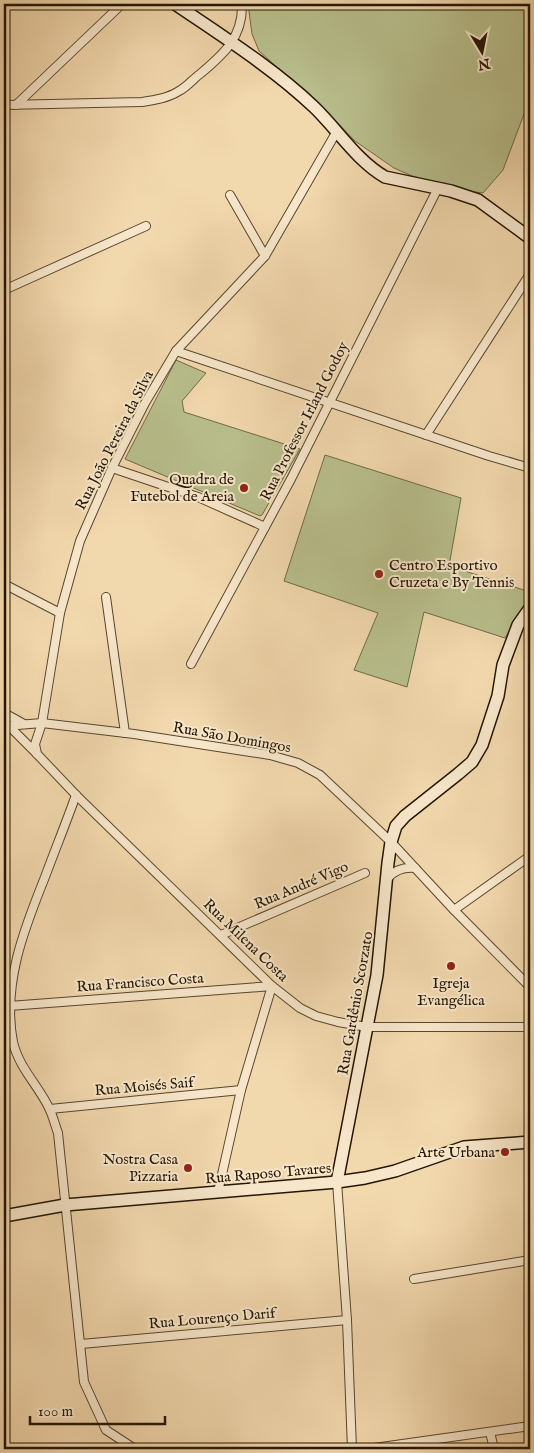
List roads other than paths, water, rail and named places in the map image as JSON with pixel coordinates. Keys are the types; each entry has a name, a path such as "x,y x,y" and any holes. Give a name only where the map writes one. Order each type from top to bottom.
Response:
{"street":[{"path":"16,105 122,4"},
{"path":"175,4 261,64 313,106 359,158 384,177 438,188 478,200 529,236"},
{"path":"4,105 142,102 162,99 180,91 218,59 238,32 242,17 242,4"},
{"name":"Rua João Pereira da Silva","path":"38,754 35,744 42,723 60,613 80,541 112,468 145,403 176,351 265,256 337,131"},
{"name":"Rua Professor Irland Godoy","path":"191,664 265,527 438,188"},
{"path":"230,195 265,256"},
{"path":"4,290 146,226"},
{"path":"426,435 530,274"},
{"path":"176,351 530,468"},
{"path":"112,468 198,497 265,527"},
{"path":"4,584 60,613"},
{"path":"106,597 125,733"},
{"name":"Rua Gardênio Scorzato","path":"352,1449 347,1320 337,1182 377,975 391,842 396,826 405,816 472,762 482,746 498,696 503,665 518,625 530,608"},
{"path":"4,712 24,724"},
{"name":"Rua São Domingos","path":"6,726 42,723 125,733 270,755 298,762 320,775 391,842 454,910 530,987"},
{"name":"Rua Milena Costa","path":"6,726 38,754 76,796 272,986 300,1008 316,1016 367,1027 530,1026"},
{"path":"76,796 24,930 9,1006 13,1042 18,1058 50,1109 58,1133 84,1382 106,1430 135,1449"},
{"path":"454,910 530,856"},
{"path":"388,878 392,873 400,870 409,867 415,868"},
{"name":"Rua André Vigo","path":"221,935 365,873"},
{"path":"218,1192 241,1090 272,986"},
{"name":"Rua Francisco Costa","path":"9,1006 272,986"},
{"name":"Rua Moisés Saif","path":"50,1109 241,1090"},
{"name":"Rua Raposo Tavares","path":"4,1216 65,1205 337,1182 395,1171 464,1147 530,1142"},
{"path":"414,1279 530,1260"},
{"name":"Rua Lourenço Darif","path":"80,1344 347,1320"},
{"path":"367,1449 530,1426"},
{"path":"490,1432 494,1449"}],"place":[{"name":"Quadra de Futebol de Areia","path":"244,488"},
{"name":"Centro Esportivo Cruzeta e By Tennis","path":"379,574"},
{"name":"Igreja Evangélica","path":"451,966"},
{"name":"Arte Urbana","path":"505,1152"},
{"name":"Nostra Casa Pizzaria","path":"188,1168"}]}
